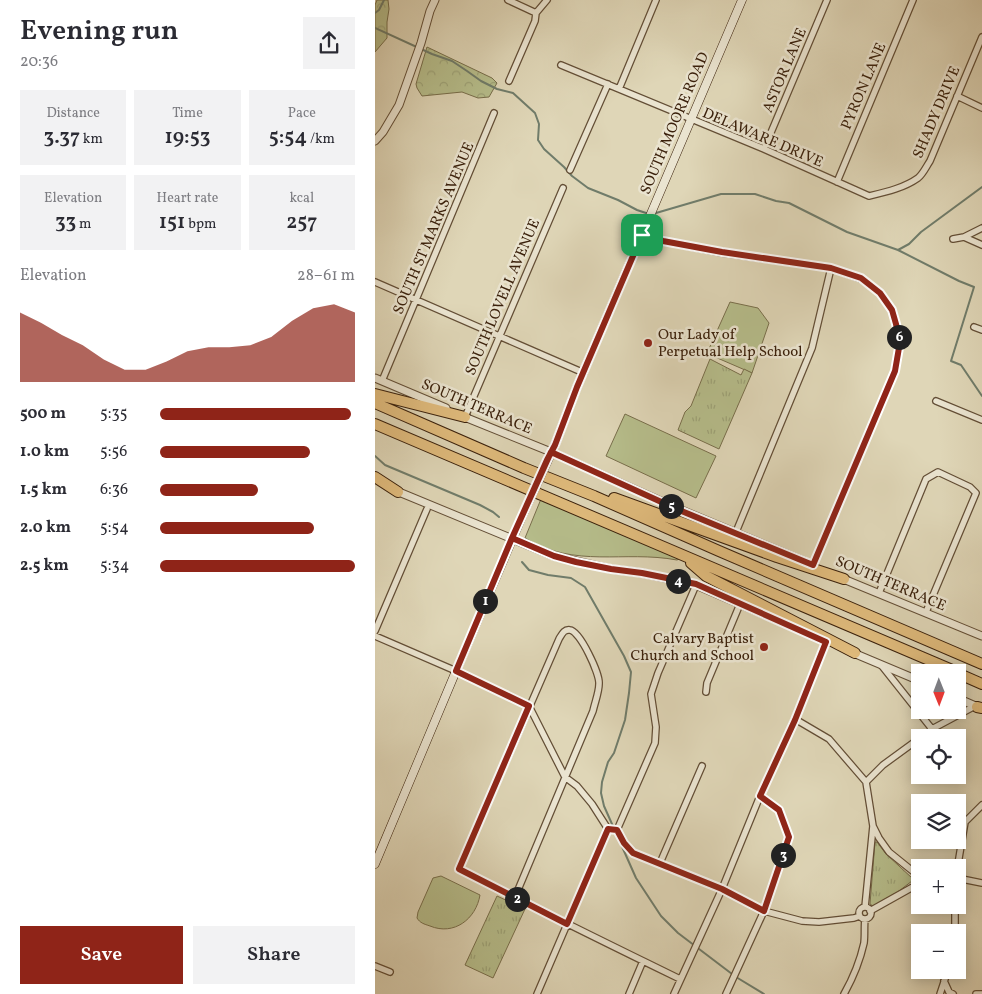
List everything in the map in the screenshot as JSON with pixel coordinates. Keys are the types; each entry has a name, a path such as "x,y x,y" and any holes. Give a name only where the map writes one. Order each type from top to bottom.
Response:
{"highway":[{"path":"375,394 465,417"},
{"path":"375,403 982,664"},
{"path":"375,424 936,664"},
{"path":"375,477 397,492"},
{"path":"594,496 607,496 844,579"},
{"path":"680,555 706,576 855,653"},
{"path":"966,677 982,684"}],"main road":[{"name":"SOUTH MOORE ROAD","path":"375,864 512,538 555,445 742,0"}],"street":[{"path":"375,142 399,105 435,0"},
{"path":"508,0 536,13"},
{"path":"509,81 535,21 536,13 547,0"},
{"path":"619,89 655,0"},
{"name":"ASTOR LANE","path":"764,150 827,0"},
{"name":"PYRON LANE","path":"837,182 913,0"},
{"name":"SHADY DRIVE","path":"901,187 919,177 930,161 982,36"},
{"name":"DELAWARE DRIVE","path":"561,65 869,196 901,187"},
{"path":"570,170 607,84"},
{"path":"957,96 982,108"},
{"name":"SOUTH ST MARKS AVENUE","path":"379,379 417,300 494,113"},
{"name":"SOUTH LOVELL AVENUE","path":"465,417 563,188"},
{"path":"953,239 964,237 982,228"},
{"path":"642,235 663,241 722,252 831,268 861,278 880,293 892,310 900,342 895,371 813,565"},
{"path":"964,237 982,245"},
{"path":"736,532 812,348 831,268"},
{"path":"375,282 584,373"},
{"path":"974,327 982,330"},
{"name":"SOUTH TERRACE","path":"379,379 549,456 736,532 982,636"},
{"path":"936,401 982,420"},
{"path":"879,593 926,479 938,472 971,487 976,493 927,612"},
{"path":"375,482 554,556 611,569 696,584 826,642 911,677"},
{"path":"375,631 427,509"},
{"path":"617,830 655,743 656,726 651,694 696,584"},
{"path":"706,692 707,683 740,604"},
{"path":"515,897 593,710 600,683 589,655 579,636 574,631 563,632 559,639 459,869 567,924 680,979"},
{"path":"375,636 456,671 529,706 565,776 577,786 608,829 617,830"},
{"path":"674,994 795,720 826,642"},
{"path":"880,663 932,729 979,708"},
{"path":"966,702 979,708"},
{"path":"617,830 624,843 633,853 722,889 764,911 801,921 819,922 870,916 868,909 873,826 867,782 829,739 795,720"},
{"path":"867,782 883,765 911,745"},
{"path":"660,863 702,766"},
{"path":"725,994 764,911 789,837 779,810 760,796"},
{"path":"959,859 965,822 982,805"},
{"path":"873,826 889,852 911,870"},
{"path":"537,994 608,829"},
{"path":"966,880 982,883"},
{"path":"844,994 853,978 864,941 860,910 868,909 911,888"},
{"path":"629,994 643,961"},
{"path":"375,966 389,972"},
{"path":"940,994 944,981"},
{"path":"944,981 949,992 953,994"},
{"path":"976,994 982,994"}],"green space":[{"path":"377,0 388,0 389,9 387,38 375,52 375,5"},
{"path":"427,47 492,78 497,83 489,97 478,98 462,92 422,96 416,84"},
{"path":"730,302 758,308 769,323 752,373 715,357 708,351"},
{"path":"710,359 741,375 744,369 752,373 719,449 678,430 685,412 691,406"},
{"path":"625,414 716,456 696,498 606,456"},
{"path":"541,499 679,559 581,556 544,547 525,538"},
{"path":"875,842 877,842 886,854 911,877 911,882 873,906 870,904"},
{"path":"441,876 480,895 478,904 469,918 455,927 447,929 426,925 417,918 433,878"},
{"path":"497,896 525,909 493,978 465,965"}],"waterway":[{"path":"375,13 379,10 384,0"},
{"path":"375,28 452,61 481,81 497,89 513,93 535,113 539,124 538,140 544,149 572,176 588,188 646,213"},
{"path":"898,250 909,244 921,232 982,187"},
{"path":"656,213 721,194 755,194 789,203 847,232 898,250 974,287 951,361 961,365 982,396"},
{"path":"375,456 385,465 480,505 499,517"},
{"path":"522,562 529,570 571,578 585,587 624,656 631,672 629,693 625,720 602,782 601,793 604,806 636,878 661,916 678,933 732,974"},
{"path":"736,977 764,994"}],"place":[{"name":"Our Lady of Perpetual Help School","path":"648,343"},
{"name":"Calvary Baptist Church and School","path":"764,647"}],"route":[{"path":"642,235 577,387 555,445 551,452 547,460 512,538 456,671 529,706 459,869 567,924 608,829 617,830 624,843 633,853 722,889 764,911 789,837 779,810 760,796 795,720 826,642 696,584 576,562 554,556 512,538 551,452 679,510 813,565 895,371 900,342 892,310 880,293 861,278 831,268 722,252 663,241 642,235"}]}
